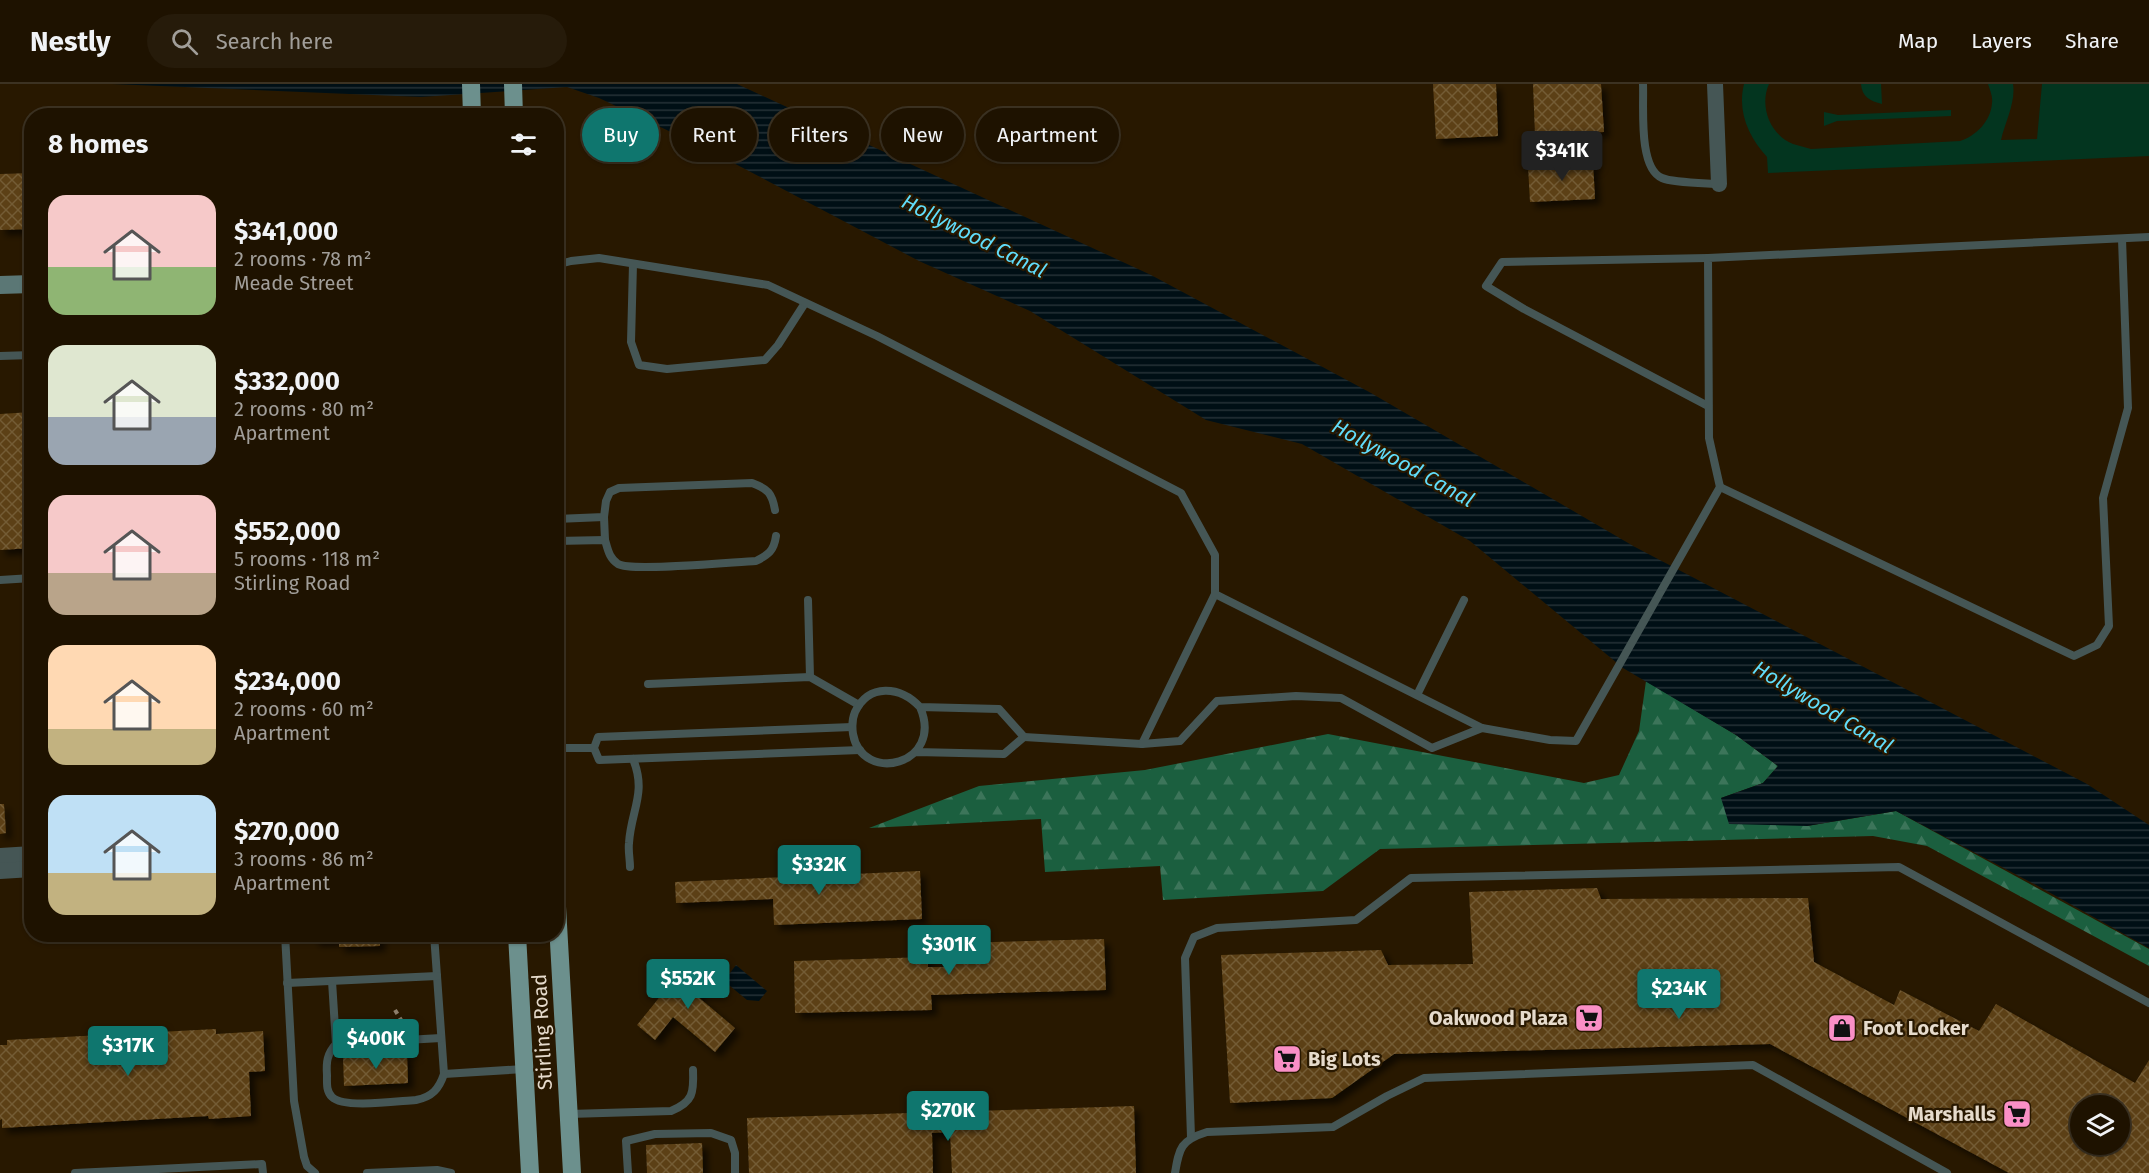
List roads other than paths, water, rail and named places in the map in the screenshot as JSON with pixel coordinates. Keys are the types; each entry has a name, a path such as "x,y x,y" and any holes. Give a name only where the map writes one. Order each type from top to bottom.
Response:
{"main road":[{"path":"471,84 472,108"},
{"name":"Stirling Road","path":"516,942 530,1173"},
{"name":"Stirling Road","path":"559,942 572,1173"}],"street":[{"path":"1715,84 1719,184"},
{"path":"0,285 24,284"},
{"path":"0,855 24,854"},
{"path":"0,871 24,870"}],"lane":[{"path":"1643,84 1645,153 1653,172 1662,178 1719,184"},
{"path":"1708,406 1524,309 1486,286 1502,262 1708,258 2149,237"},
{"path":"1720,487 2074,656 2097,645 2109,626 2103,498 2128,408 2122,239"},
{"path":"564,263 599,258 768,285 877,336 1181,493 1215,555 1215,594 1142,744"},
{"path":"1215,594 1482,728 1550,740 1576,741 1720,487 1709,438 1708,258"},
{"path":"633,264 631,342 639,365 667,369 765,360 778,345 805,303"},
{"path":"0,356 24,355"},
{"path":"775,510 773,495 766,488 752,483 662,486 619,488 610,492 604,517 605,540 610,556 619,565 639,568 756,561 769,555 775,544 776,536"},
{"path":"564,519 604,517"},
{"path":"564,541 605,540"},
{"path":"0,580 24,578"},
{"path":"808,600 810,677"},
{"path":"1417,695 1464,600"},
{"path":"648,684 810,677 859,705"},
{"path":"879,691 901,692 912,698 920,707 924,717 923,741 916,752 906,760 894,764 881,763 869,759 860,750 854,739 852,727 859,705 868,697 879,691"},
{"path":"916,752 1004,754 1024,737 1142,744 1180,741 1217,701 1296,696 1341,698 1432,748 1482,728"},
{"path":"920,707 999,709 1024,737"},
{"path":"852,727 598,737 594,748 599,760 860,750"},
{"path":"564,748 594,748"},
{"path":"630,867 629,843 640,793 639,773 633,759"},
{"path":"1191,1137 1185,958 1194,937 1217,928 1356,920 1411,878 1899,867 2149,1003"},
{"path":"285,942 294,1101 304,1157 307,1166 315,1173"},
{"path":"332,981 336,1044 326,1061 327,1088 330,1095 341,1103 427,1098 434,1092 444,1074 435,942"},
{"path":"287,983 437,976"},
{"path":"336,1044 441,1038"},
{"path":"1175,1173 1177,1157 1191,1137 1207,1132 1333,1127 1424,1078 1753,1065 1947,1173"},
{"path":"444,1074 524,1069"},
{"path":"569,1114 671,1112 682,1107 692,1096 693,1070"},
{"path":"628,1173 626,1140 655,1134 711,1132 731,1140 735,1153 735,1173"},
{"path":"75,1173 262,1164 263,1173"},
{"path":"367,1173 437,1170 451,1173"}],"water":[{"name":"Hollywood Canal","path":"112,84 737,84 789,108 769,108 769,162 869,162 869,145 881,150 881,162 906,162 1151,275 1371,393 1635,547 2087,784 2149,825 2149,948 1896,811 1807,826 1729,824 1721,798 1763,783 1778,766 1736,735 1623,668 1470,541 1302,444 1206,420 1030,311 919,261 732,162 757,162 757,108 671,108 671,132 659,126 659,108 620,108 567,87 421,97"},
{"path":"736,965 767,991 759,1001 747,1000 724,981"}],"place":[{"name":"Oakwood Plaza","path":"1589,1018"},
{"name":"Foot Locker","path":"1842,1028"},
{"name":"Big Lots","path":"1287,1059"},
{"name":"Marshalls","path":"2017,1114"}]}
